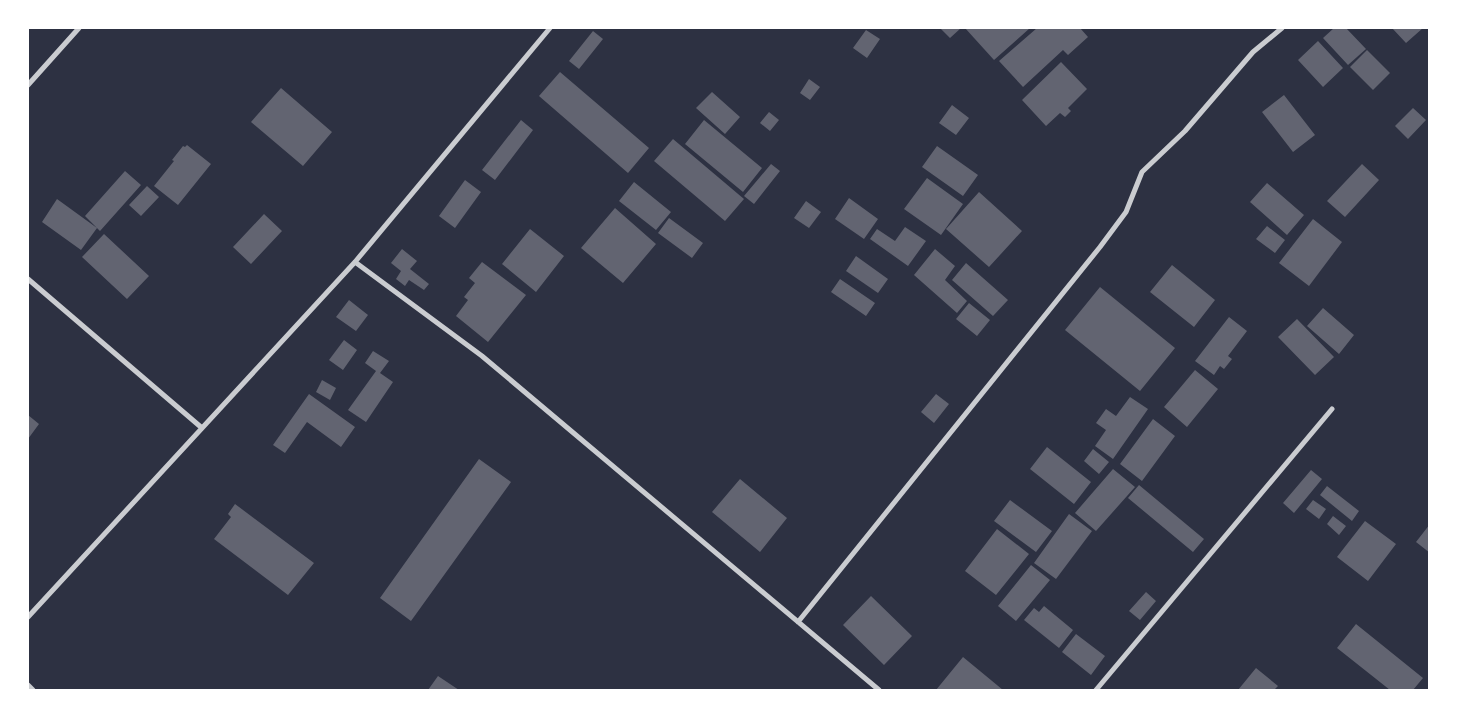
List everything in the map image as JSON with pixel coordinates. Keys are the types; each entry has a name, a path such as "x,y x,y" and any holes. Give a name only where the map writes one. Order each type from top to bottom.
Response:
{"street":[{"path":"28,85 79,28"},
{"path":"28,617 355,262 550,28"},
{"path":"798,622 1105,240 1126,212 1142,172 1185,130 1253,52 1282,28"},
{"path":"355,262 482,356 878,690"},
{"path":"28,279 202,428"},
{"path":"1096,690 1332,409"},
{"path":"28,685 33,690"}],"building":[{"path":"940,28 961,28 950,38"},
{"path":"965,28 1030,28 994,60"},
{"path":"1037,28 1080,28 1088,37 1068,55 1063,50 1023,87 999,61"},
{"path":"1334,28 1346,28 1366,49 1348,65 1323,38"},
{"path":"1392,28 1423,28 1406,43"},
{"path":"866,30 880,39 867,58 853,48"},
{"path":"593,31 603,39 579,69 569,61"},
{"path":"1318,41 1343,68 1323,87 1298,60"},
{"path":"1367,50 1390,73 1373,90 1350,67"},
{"path":"1061,62 1087,89 1068,108 1071,111 1065,117 1060,113 1046,126 1022,100"},
{"path":"560,72 649,148 628,173 539,96"},
{"path":"809,79 820,87 810,100 800,93"},
{"path":"281,88 332,132 303,166 251,122"},
{"path":"712,92 740,117 725,134 696,108"},
{"path":"1284,95 1315,135 1293,152 1262,112"},
{"path":"952,105 969,118 956,135 939,123"},
{"path":"1413,108 1426,120 1408,139 1395,126"},
{"path":"769,112 779,120 770,131 760,123"},
{"path":"521,120 533,130 495,180 482,170"},
{"path":"704,120 762,168 743,192 685,144"},
{"path":"673,139 744,199 725,221 654,161"},
{"path":"187,145 211,164 178,205 154,186 174,161 172,160 183,146"},
{"path":"937,146 978,175 963,196 922,167"},
{"path":"771,164 780,171 754,204 744,196"},
{"path":"1362,164 1379,180 1345,217 1327,201"},
{"path":"125,171 141,185 100,231 85,216"},
{"path":"927,178 963,204 941,235 904,209"},
{"path":"465,180 481,192 455,228 439,216"},
{"path":"634,182 671,212 656,230 619,201"},
{"path":"1267,183 1304,215 1287,235 1250,202"},
{"path":"147,186 159,197 141,216 129,205"},
{"path":"979,192 1022,231 989,267 946,229"},
{"path":"849,198 878,219 864,239 835,219"},
{"path":"57,199 97,228 81,250 42,222"},
{"path":"806,201 821,212 809,228 794,218"},
{"path":"615,208 656,244 623,283 581,248"},
{"path":"264,214 282,231 251,264 233,247"},
{"path":"669,218 703,243 692,258 658,233"},
{"path":"1313,219 1342,242 1309,286 1279,263"},
{"path":"1267,226 1285,240 1275,253 1256,239"},
{"path":"905,227 926,241 908,266 870,239 877,229 895,241"},
{"path":"530,229 564,256 536,292 502,264"},
{"path":"104,234 149,276 127,299 82,257"},
{"path":"402,249 417,261 410,269 429,284 424,290 409,280 405,286 396,279 401,271 391,263"},
{"path":"935,249 955,266 945,280 967,301 957,313 914,275"},
{"path":"856,256 888,279 878,293 846,271"},
{"path":"482,262 526,295 488,342 456,316 468,300 464,297 475,283 469,278"},
{"path":"966,263 1008,300 993,316 952,280"},
{"path":"1172,265 1215,300 1194,327 1150,292"},
{"path":"840,279 875,303 866,316 831,292"},
{"path":"1100,287 1175,348 1140,391 1065,330"},
{"path":"349,300 368,315 356,331 336,317"},
{"path":"969,303 990,320 977,336 956,319"},
{"path":"1323,308 1354,335 1339,354 1307,326"},
{"path":"1229,317 1247,331 1228,356 1232,359 1224,369 1220,366 1214,375 1195,361"},
{"path":"1297,319 1334,357 1315,375 1278,337"},
{"path":"344,340 357,350 343,370 329,360"},
{"path":"373,351 389,361 380,373 393,382 366,422 348,410 376,371 365,363"},
{"path":"1195,370 1218,389 1187,427 1164,407"},
{"path":"322,380 336,388 330,400 316,392"},
{"path":"309,394 355,427 341,447 307,422 285,453 273,445"},
{"path":"936,394 949,404 934,423 921,412"},
{"path":"1130,397 1148,409 1113,459 1095,446 1106,430 1096,423 1106,409 1116,416"},
{"path":"28,415 39,424 28,439"},
{"path":"1153,419 1175,436 1142,481 1120,464"},
{"path":"1047,447 1091,482 1074,504 1030,469"},
{"path":"1093,449 1109,462 1099,474 1084,461"},
{"path":"479,459 511,482 411,621 380,598"},
{"path":"1113,469 1135,487 1096,531 1075,513"},
{"path":"1311,470 1322,479 1294,513 1283,503"},
{"path":"740,479 787,518 760,552 712,512"},
{"path":"1139,485 1204,539 1193,552 1128,498"},
{"path":"1327,486 1359,511 1352,521 1320,495"},
{"path":"1010,500 1052,531 1036,552 994,521"},
{"path":"1313,500 1326,509 1319,519 1306,509"},
{"path":"235,504 314,563 288,595 214,539 231,517 228,514"},
{"path":"1069,514 1092,531 1056,579 1034,563"},
{"path":"1333,516 1346,526 1339,535 1327,524"},
{"path":"1365,521 1396,544 1368,581 1337,557"},
{"path":"1430,524 1430,553 1416,542"},
{"path":"997,529 1029,554 996,595 965,571"},
{"path":"1031,565 1050,580 1016,621 998,606"},
{"path":"1146,592 1156,601 1140,620 1129,611"},
{"path":"871,596 912,636 884,665 843,625"},
{"path":"1044,606 1073,630 1059,648 1024,620 1034,608 1039,612"},
{"path":"1356,624 1423,678 1413,690 1390,690 1337,648"},
{"path":"1076,634 1105,656 1091,675 1062,652"},
{"path":"963,657 1003,690 936,690"},
{"path":"1256,668 1278,686 1274,690 1238,690"},
{"path":"438,676 459,690 428,690"}]}
